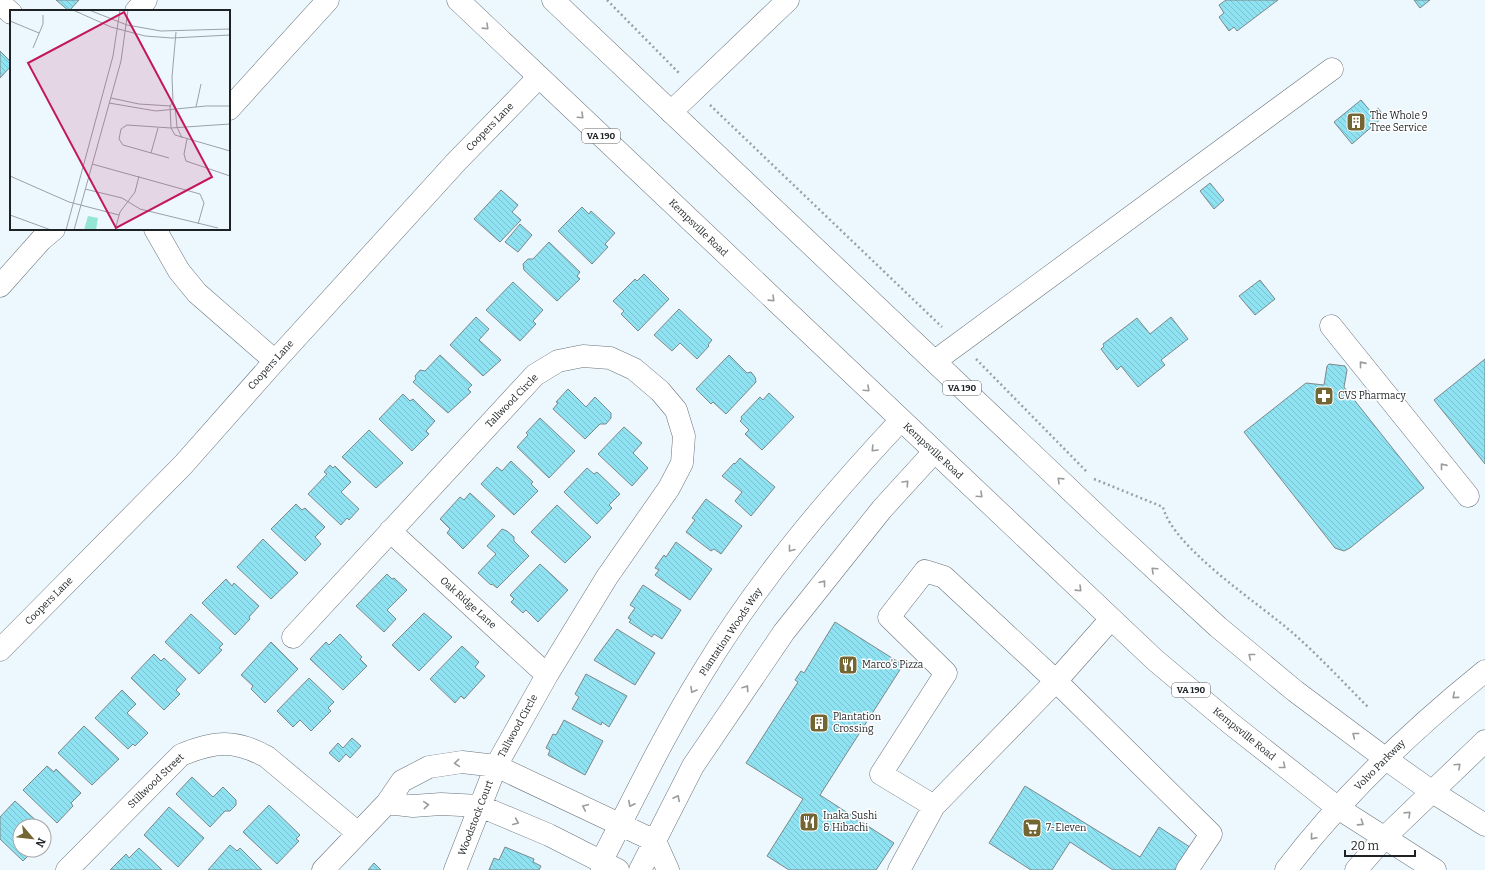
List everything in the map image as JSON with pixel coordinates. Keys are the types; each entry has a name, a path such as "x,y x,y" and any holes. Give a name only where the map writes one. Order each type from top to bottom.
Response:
{"street":[{"path":"137,10 146,0"},
{"path":"230,107 328,0"},
{"name":"Kempsville Road","path":"458,0 934,452 1156,660 1230,723 1338,808 1435,870"},
{"name":"VA 190","path":"553,0 935,362 1218,627 1295,691 1386,759 1431,792 1485,825"},
{"path":"671,112 788,0"},
{"path":"0,3 10,12"},
{"path":"935,362 1332,69"},
{"name":"Coopers Lane","path":"0,650 183,465 275,361 457,161 539,77"},
{"path":"0,286 41,240 53,230"},
{"path":"156,230 179,271 197,293 275,361"},
{"path":"1331,326 1468,496"},
{"name":"Tallwood Circle","path":"293,637 535,376 558,361 583,356 610,358 634,369 660,391 676,410 684,436 682,464 669,488 607,577 547,675 496,766"},
{"name":"Plantation Woods Way","path":"607,867 621,824 674,720 703,671 750,602 848,477 901,420"},
{"path":"640,870 693,766 784,632 882,509 934,452"},
{"name":"Oak Ridge Lane","path":"390,531 547,675"},
{"path":"934,806 881,774 946,672 889,617 925,571 944,577 1056,681 1211,834 1188,870"},
{"path":"899,870 934,806 1056,681 1111,619"},
{"name":"Volvo Parkway","path":"1286,870 1338,808 1386,759 1428,719 1485,671"},
{"path":"1356,870 1384,838 1485,741"},
{"name":"Stillwood Street","path":"67,870 181,755 202,746 225,743 251,748 267,757 358,833"},
{"path":"323,870 388,803 402,781 429,767 462,762 496,766 655,841 668,870"},
{"name":"Woodstock Court","path":"455,870 496,766"},
{"path":"388,803 413,806 441,804 480,806 549,835 607,867"}],"path":[{"path":"607,0 722,118 960,343 1095,480 1163,507 1165,517 1188,547 1295,634 1368,707"}],"building":[{"path":"56,0 79,0 70,10 68,10"},
{"path":"1226,0 1278,0 1237,31 1234,27 1229,31 1219,17 1224,13 1219,5"},
{"path":"1414,0 1430,0 1420,8"},
{"path":"0,51 10,61 10,67 0,78"},
{"name":"The Whole 9 Tree Service","path":"1361,100 1372,113 1378,108 1384,116 1352,144 1334,122"},
{"path":"1210,183 1224,200 1214,209 1200,191"},
{"path":"501,190 518,205 512,212 521,220 500,242 474,219"},
{"path":"582,207 589,214 591,211 615,233 605,244 608,247 592,264 558,231"},
{"path":"520,224 532,235 518,252 505,242"},
{"path":"549,242 580,272 577,276 580,279 557,301 524,270 523,264 528,259 533,259"},
{"path":"644,274 669,299 638,331 621,314 624,311 613,301 635,279 637,281"},
{"path":"1260,280 1275,299 1255,315 1239,296"},
{"path":"513,282 543,310 533,321 536,324 520,341 486,310"},
{"path":"679,309 712,340 708,345 709,346 697,359 680,343 672,351 654,335"},
{"path":"476,317 489,329 479,340 501,360 483,376 450,345"},
{"path":"1171,317 1188,339 1161,360 1165,365 1138,387 1121,366 1117,370 1101,349 1104,346 1103,344 1137,318 1150,334"},
{"path":"440,355 472,385 468,389 471,392 448,413 413,382 416,379 415,376 420,370 425,371"},
{"path":"729,355 747,373 751,372 755,377 756,382 726,414 713,402 711,404 696,389"},
{"path":"1485,359 1485,464 1434,400"},
{"name":"CVS Pharmacy","path":"1329,364 1345,366 1347,370 1344,387 1424,488 1350,548 1344,551 1335,548 1244,432 1306,383 1324,385 1327,366"},
{"path":"568,389 586,407 595,397 611,413 611,418 606,424 600,424 585,439 553,409 558,403 556,402"},
{"path":"769,393 794,417 762,450 745,434 749,430 740,421 742,419 741,417 760,397 763,400"},
{"path":"403,394 410,401 413,399 435,421 426,431 429,434 412,451 379,419"},
{"path":"540,418 575,451 549,478 517,447 528,435 526,433"},
{"path":"624,427 642,443 633,453 648,468 632,486 598,454"},
{"path":"369,430 403,463 376,488 342,457"},
{"path":"740,458 775,487 751,516 735,501 742,492 722,476"},
{"path":"511,461 533,482 531,484 538,491 514,515 481,484 497,467 502,471"},
{"path":"330,465 333,468 335,466 351,482 341,492 359,509 349,520 347,518 341,525 308,494 327,474 324,472"},
{"path":"587,468 594,474 597,472 620,494 609,505 612,508 597,524 564,492"},
{"path":"470,493 495,516 463,549 447,533 450,529 440,519 460,497 464,500"},
{"path":"706,499 742,526 721,554 714,549 711,551 686,532 695,520 692,518"},
{"path":"296,504 302,510 305,508 325,527 315,537 321,544 305,561 271,529"},
{"path":"557,505 591,537 565,563 531,532"},
{"path":"502,529 514,537 514,541 529,556 497,588 492,584 491,585 478,573 496,554 487,546"},
{"path":"263,539 298,573 271,599 237,567"},
{"path":"676,542 712,569 690,600 655,575 659,570 655,568 664,555 666,557"},
{"path":"540,564 568,590 538,622 526,610 523,613 511,602 514,599 510,595"},
{"path":"387,574 392,579 394,578 407,590 387,610 396,619 384,632 356,606"},
{"path":"226,579 232,586 234,583 259,606 249,617 250,619 235,635 202,603"},
{"path":"643,585 681,610 662,639 654,634 652,637 629,622 631,620 628,618 635,608 630,605"},
{"path":"424,613 452,637 419,671 392,645"},
{"path":"191,614 223,644 219,648 222,650 199,674 165,642"},
{"name":"Plantation Crossing","path":"835,622 903,665 820,795 894,843 876,870 789,870 767,856 803,799 746,763 798,682 795,680 801,671 804,673"},
{"path":"617,629 655,653 635,685 594,660"},
{"path":"340,634 362,657 360,659 367,666 343,690 310,659 326,642 329,645"},
{"path":"271,642 298,669 265,703 251,689 253,686 241,675"},
{"path":"462,646 479,662 475,667 485,676 464,699 461,696 455,703 430,679"},
{"path":"154,654 161,661 164,658 186,679 176,690 180,694 164,710 131,678"},
{"path":"586,674 627,696 609,727 602,722 601,725 572,709 579,697 575,694"},
{"path":"309,678 334,702 328,708 331,711 311,731 300,720 293,727 277,711"},
{"path":"122,690 136,704 127,713 148,733 135,746 133,744 128,749 95,718"},
{"path":"564,720 603,741 585,775 548,755 550,750 546,748 553,734 556,735"},
{"path":"84,726 119,759 92,785 58,753"},
{"path":"352,738 361,746 350,758 346,754 339,762 329,753 338,743 343,748"},
{"path":"47,766 54,772 56,769 81,793 71,803 73,806 57,823 23,790"},
{"path":"192,777 213,797 223,787 236,800 236,805 230,811 225,811 210,827 176,794"},
{"name":"7-Eleven","path":"1025,786 1140,857 1159,827 1196,851 1184,870 1113,870 1070,842 1052,870 1031,870 989,843"},
{"path":"15,801 33,818 12,818 12,850 0,839 0,817"},
{"path":"269,805 300,835 296,839 299,841 277,864 243,832"},
{"path":"169,807 204,838 178,867 144,835"},
{"path":"230,845 237,851 240,848 262,870 208,870"},
{"path":"505,847 534,859 533,862 541,866 539,870 489,870 494,858 499,860"},
{"path":"139,848 162,870 110,870 126,854 129,858"},
{"path":"374,863 381,870 368,870"}],"place":[{"name":"The Whole 9 Tree Service","path":"1356,122"},
{"name":"CVS Pharmacy","path":"1324,396"},
{"name":"Marco's Pizza","path":"848,665"},
{"name":"Plantation Crossing","path":"819,723"},
{"name":"Inaka Sushi & Hibachi","path":"809,822"},
{"name":"7-Eleven","path":"1032,828"}]}
